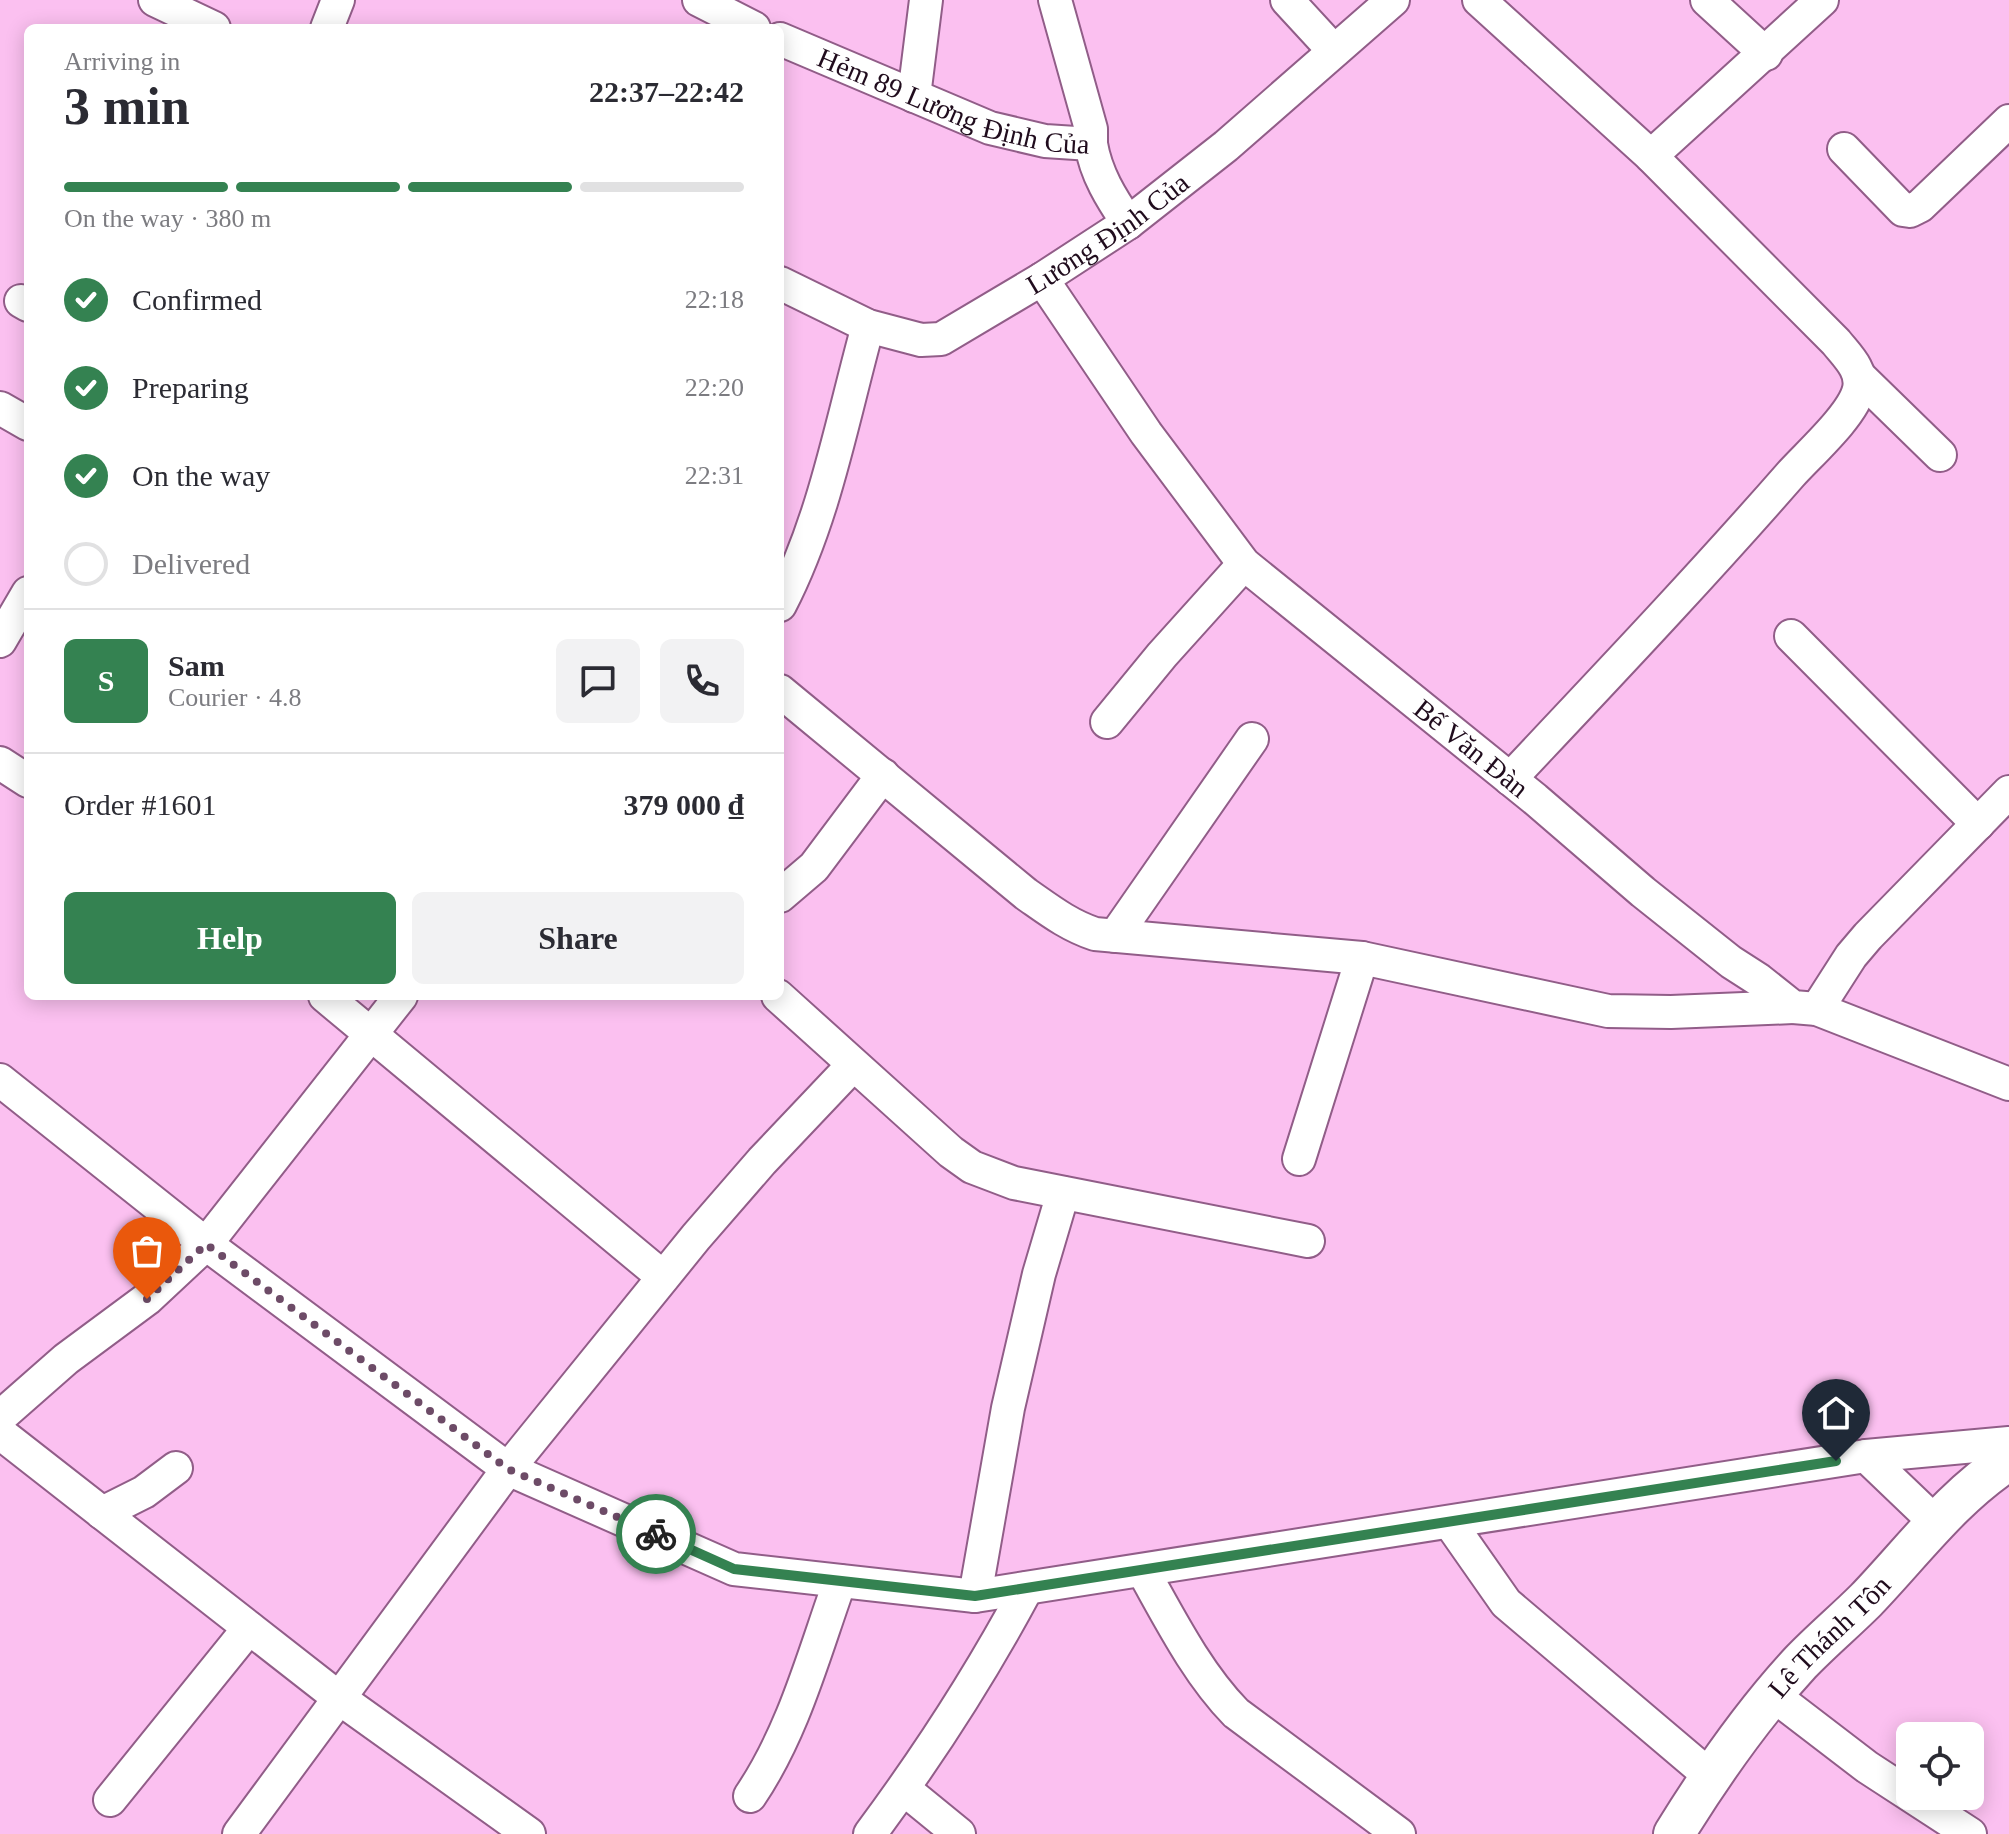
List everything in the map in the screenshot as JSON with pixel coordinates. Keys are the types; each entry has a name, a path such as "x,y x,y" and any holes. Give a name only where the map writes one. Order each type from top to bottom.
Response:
{"main road":[{"name":"Lê Thánh Tôn","path":"1674,1834 1710,1776 1801,1662 1867,1599 1935,1522 1969,1490 2009,1460"}],"street":[{"path":"155,0 206,24"},
{"path":"329,24 338,0"},
{"path":"699,0 746,24"},
{"path":"914,96 926,0"},
{"path":"1055,0 1091,129 1091,144"},
{"path":"1287,0 1334,51"},
{"name":"Lương Định Của","path":"784,285 868,326 921,340 941,339 1128,223 1226,146 1393,0"},
{"path":"1479,0 1651,156 1836,342 1861,378 1940,455"},
{"path":"1707,0 1766,54"},
{"path":"1651,156 1822,0"},
{"name":"Hẻm 89 Lương Định Của","path":"784,41 960,117 1014,135 1091,144 1109,196 1128,223"},
{"path":"1844,149 1903,210 1910,211 1920,206 2009,121"},
{"name":"Bế Văn Đàn","path":"1042,279 1146,433 1244,564 1731,962 1805,1008 2009,1084"},
{"path":"784,597 814,528 868,326"},
{"path":"1510,779 1725,549 1830,431 1850,407 1858,393 1861,378"},
{"path":"0,408 24,422"},
{"path":"1107,722 1244,564"},
{"path":"0,641 24,600"},
{"path":"1791,636 1978,824"},
{"path":"784,694 1059,918 1076,928 1095,934 1362,958 1608,1011 1805,1008 1868,936 2009,792"},
{"path":"1115,936 1252,739"},
{"path":"0,763 24,778"},
{"path":"784,893 814,867 883,775"},
{"path":"1299,1159 1362,958"},
{"path":"330,1000 663,1277"},
{"path":"0,1417 66,1359 147,1299 206,1244 398,1000"},
{"path":"782,1000 925,1131 972,1167 1014,1183 1308,1241"},
{"path":"239,1834 508,1469 663,1277 762,1161 853,1065"},
{"path":"0,1080 206,1244 508,1469 734,1569 975,1596 1866,1456 2009,1443"},
{"path":"975,1596 1008,1408 1039,1274 1063,1193"},
{"path":"0,1433 339,1698 529,1834"},
{"path":"1866,1456 1935,1522"},
{"path":"102,1513 144,1492 176,1468"},
{"path":"1450,1523 1506,1603 1710,1776"},
{"path":"1143,1571 1174,1627 1224,1701 1399,1834"},
{"path":"750,1796 769,1769 790,1720 840,1581"},
{"path":"870,1834 904,1789 996,1646 1027,1588"},
{"path":"110,1800 249,1628"},
{"path":"1773,1695 1867,1767 1970,1834"},
{"path":"904,1789 959,1834"}],"way so far":[{"path":"147,1299 206,1244 508,1469 656,1534"}],"route":[{"path":"656,1534 734,1569 975,1596 1836,1461"}]}
